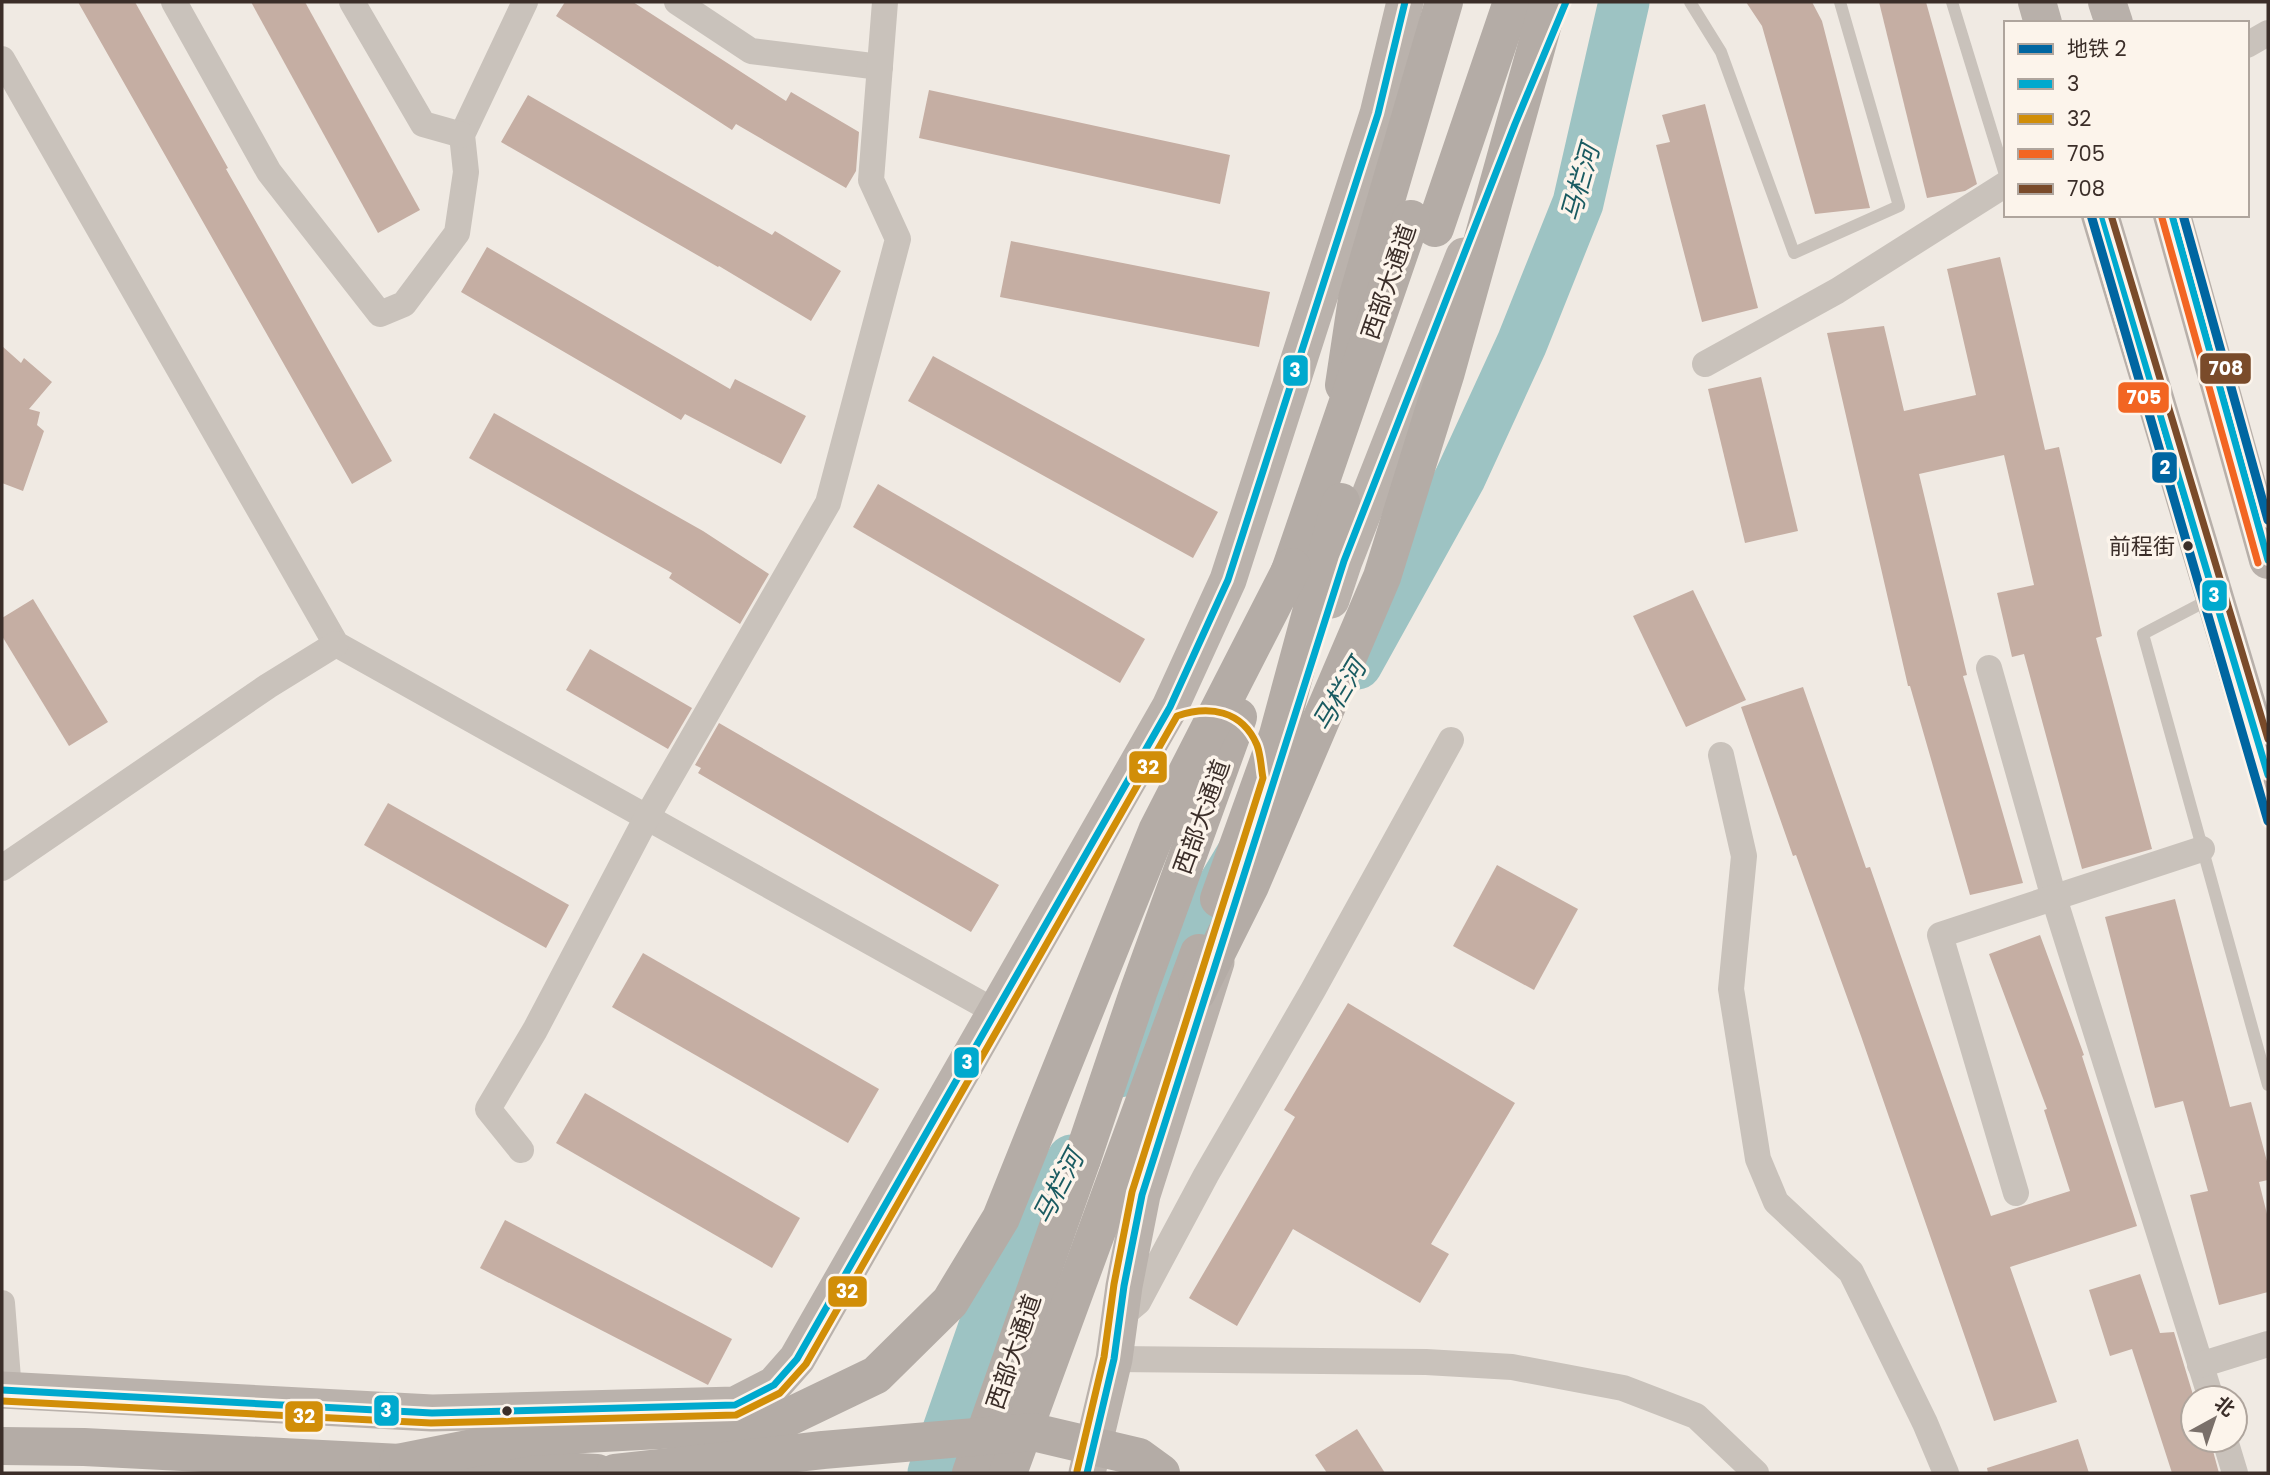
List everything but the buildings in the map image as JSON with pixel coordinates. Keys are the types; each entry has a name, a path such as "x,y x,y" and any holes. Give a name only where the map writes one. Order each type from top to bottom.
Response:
{"highway":[{"path":"1335,441 1357,299 1444,2"},
{"name":"西部大通道","path":"971,1473 1139,990 1292,567 1486,2"},
{"name":"西部大通道","path":"1008,1473 1278,735 1333,525 1512,2"},
{"path":"1151,1084 1250,886 1382,577 1446,372 1549,2"},
{"path":"397,1463 528,1437 774,1424 876,1376 950,1302 1001,1218 1157,831 1292,567"},
{"path":"615,1473 823,1450 1033,1432 1139,1457 1161,1473"},
{"path":"2,1446 84,1447 597,1473"},
{"path":"84,1447 294,1473"}],"main road":[{"path":"5,1391 432,1413 735,1405 774,1385 797,1359 1170,707 1228,580 1378,114 1405,2"},
{"path":"1087,1473 1114,1359 1121,1302 1142,1195 1344,561 1515,124 1566,2"},
{"path":"2036,2 2042,21"},
{"path":"2108,2 2113,21"},
{"path":"2101,217 2268,775"},
{"path":"2173,217 2268,560"},
{"path":"1170,707 1193,698 1213,698 1233,704 1252,721 1265,738 1274,779"},
{"path":"794,1473 797,1359"}],"street":[{"path":"174,2 268,172 380,314 404,304 457,233 466,172 461,135 525,2"},
{"path":"352,2 423,124 461,135"},
{"path":"677,2 751,51 880,67"},
{"path":"521,1150 488,1109 535,1030 647,817 828,503 898,239 871,180 885,2"},
{"path":"2249,44 2268,33"},
{"path":"2,59 337,644 996,1012"},
{"path":"1705,364 1837,291 2004,185"},
{"path":"2,868 268,686 337,644"},
{"path":"1989,667 2054,898 2206,1384"},
{"path":"1121,1302 1138,1302 1206,1175 1313,990 1451,740"},
{"path":"1721,755 1744,856 1731,989 1758,1159 1776,1202 1851,1272 1925,1423 1946,1473"},
{"path":"2016,1193 1940,935 2202,849"},
{"path":"2,1303 5,1391"},
{"path":"2200,1365 2268,1344"},
{"path":"1114,1359 1426,1362 1512,1367 1623,1388 1696,1416 1756,1473"},
{"path":"2229,1454 2235,1473"}],"lane":[{"path":"1690,2 1721,52 1794,253 1899,206 1840,2"},
{"path":"1952,2 2004,171"},
{"path":"2215,596 2143,634 2268,1085"}],"waterway":[{"name":"马栏河","path":"1357,664 1460,478 1522,343 1578,203 1624,2"},
{"name":"马栏河","path":"1119,1072 1190,941 1242,854"},
{"name":"马栏河","path":"933,1473 987,1318 1072,1160"}],"metro line":[{"name":"2","path":"2092,217 2268,821"},
{"name":"2","path":"2184,217 2268,520"}],"transit line":[{"name":"3","path":"2,1390 432,1413 735,1405 774,1385 797,1359 1170,707 1228,580 1378,114 1405,2"},
{"name":"3","path":"1087,1473 1114,1359 1124,1286 1142,1195 1344,561 1515,124 1566,2"},
{"name":"3","path":"2101,217 2268,775"},
{"name":"708","path":"2112,217 2268,739"},
{"name":"3","path":"2173,217 2268,560"},
{"name":"708","path":"2184,217 2268,522"},
{"name":"705","path":"2090,218 2258,778"},
{"name":"705","path":"2162,218 2258,563"},
{"name":"32","path":"2,1401 431,1423 736,1415 780,1393 806,1364 1177,716 1201,711 1223,713 1243,724 1251,733 1257,745 1263,778 1132,1192 1114,1284 1104,1357 1077,1471"}],"place":[{"name":"前程街","path":"2188,546"}]}
